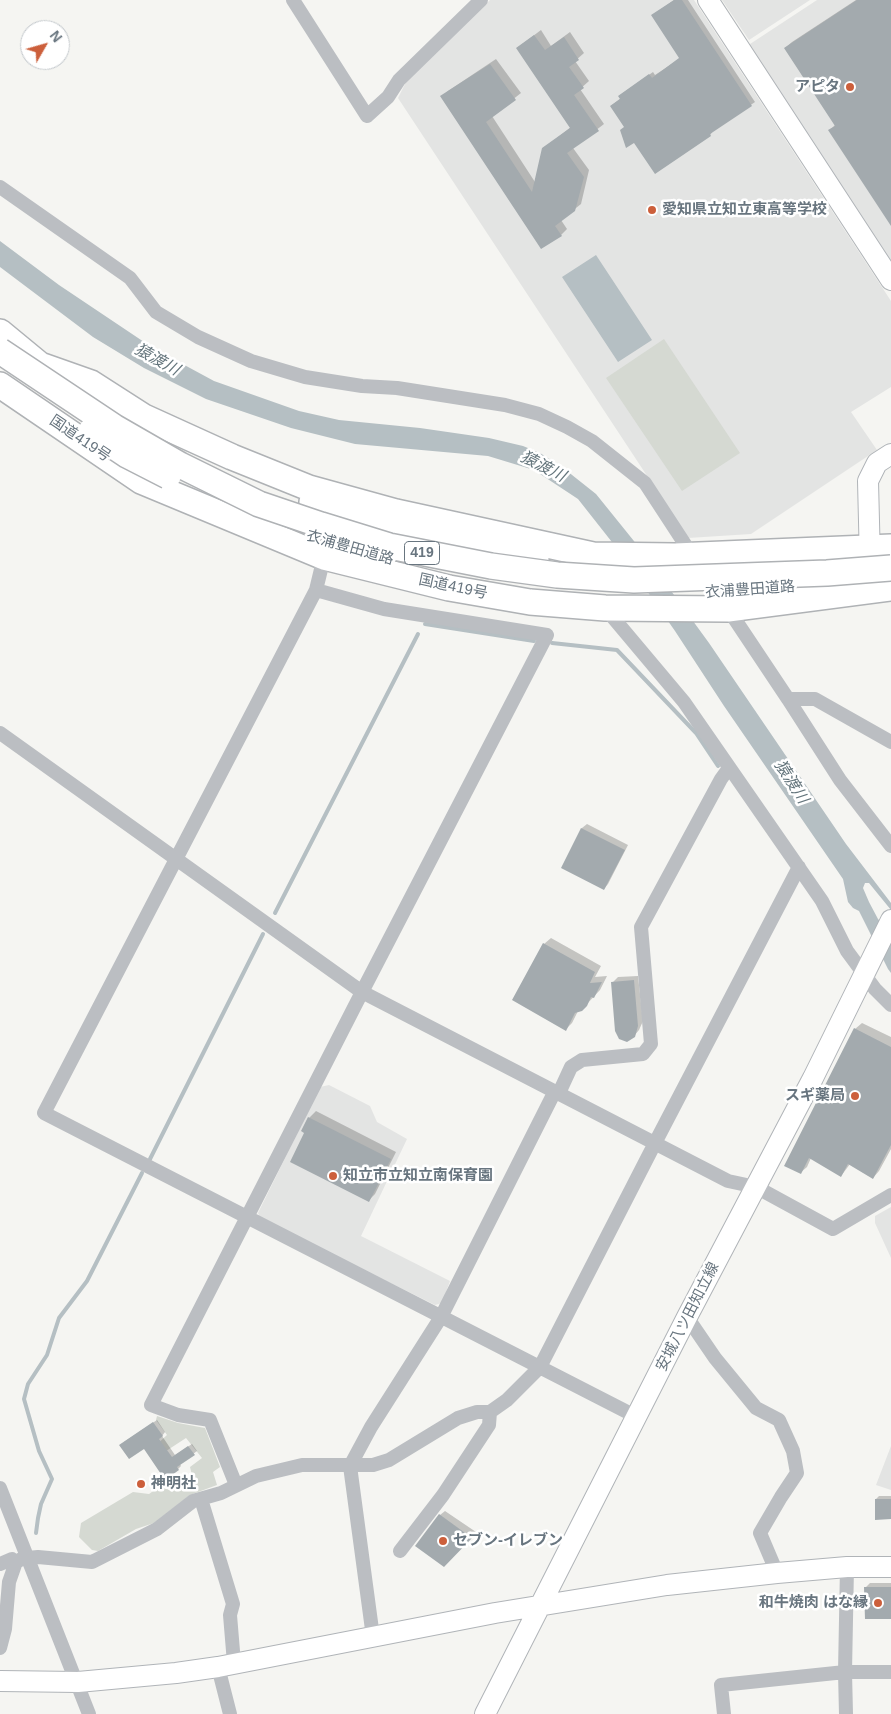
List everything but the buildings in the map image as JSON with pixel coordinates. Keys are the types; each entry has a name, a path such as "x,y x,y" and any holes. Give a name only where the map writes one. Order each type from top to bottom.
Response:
{"highway":[{"name":"419","path":"0,332 40,365 91,383 144,417 232,457 309,488 396,512 593,555 683,556 881,548"},
{"name":"衣浦豊田道路","path":"0,351 114,427 180,465 259,504 389,546 491,566 557,575 634,580 827,574 891,568"},
{"name":"衣浦豊田道路","path":"40,365 86,396 167,441 343,516 415,536 527,559 614,566 827,574"},
{"name":"衣浦豊田道路","path":"0,368 127,455 241,514 369,556 468,577 590,589 672,594 724,594 884,586"},
{"name":"国道419号","path":"0,385 141,481 324,557 448,588 530,602 614,607 728,609 884,586"}],"street":[{"path":"293,0 367,116 388,97 399,80 481,0"},
{"path":"708,0 891,280"},
{"path":"0,186 130,278 156,312 198,337 251,361 304,378 362,386 397,388 505,405 539,414 568,427 592,441 645,482 683,556"},
{"path":"884,586 881,548 868,481 877,462 891,454"},
{"path":"324,557 316,590 44,1113 637,1417"},
{"path":"236,1485 210,1420 178,1415 151,1405 547,634 384,609 316,590"},
{"path":"614,607 684,702 822,901 847,951 875,989 891,1005"},
{"path":"728,609 840,780 891,846"},
{"path":"788,699 815,700 891,742"},
{"path":"0,734 362,992 728,1181 756,1187 834,1229 891,1195"},
{"path":"373,1637 350,1466 371,1427 441,1317 571,1067 582,1060 643,1054 651,1044 641,927 721,779 729,768"},
{"path":"0,1564 12,1560 38,1557 92,1562 156,1529 193,1501 221,1493 256,1476 302,1465 373,1465 389,1460 458,1418 477,1412 490,1412 506,1400 540,1367 799,868"},
{"name":"安城八ツ田知立線","path":"485,1714 687,1317 865,975 891,920"},
{"path":"687,1317 714,1358 756,1408 779,1420 793,1451 797,1472 760,1534 777,1573"},
{"path":"400,1551 443,1495 489,1425 490,1412"},
{"path":"0,1488 24,1559 78,1682 89,1714"},
{"path":"200,1499 233,1604 230,1615 226,1665 230,1714"},
{"path":"0,1648 5,1629 9,1582 24,1559"},
{"path":"846,1714 847,1567"},
{"path":"0,1681 78,1682 176,1673 541,1605 666,1585 847,1567 891,1567"},
{"path":"724,1714 721,1685 845,1672 891,1672"}],"shaded area":[{"name":"愛知県立知立東高等学校","path":"490,0 694,0 891,301 891,387 851,412 877,450 751,534 688,538 398,98 406,82"},
{"path":"722,0 810,0 749,40"},
{"name":"アピタ","path":"817,0 891,0 891,265 747,46"},
{"path":"664,339 740,453 682,491 606,378"},
{"name":"知立市立知立南保育園","path":"329,1085 370,1106 377,1122 407,1139 361,1236 450,1281 442,1303 435,1305 260,1218 258,1213 320,1087"},
{"path":"891,1207 891,1258 875,1223 875,1216"},
{"path":"157,1416 178,1423 205,1428 220,1467 213,1472 217,1485 190,1495 154,1523 136,1529 98,1551 92,1550 79,1537 81,1523 133,1492 149,1494 159,1487 170,1490 193,1479 190,1467 202,1458 186,1438 160,1455 154,1447 167,1435 156,1420"},
{"path":"891,1446 891,1490 876,1485"}],"water":[{"name":"猿渡川","path":"0,241 59,285 153,348 214,381 299,411 339,420 420,428 489,438 523,446 540,453 562,467 596,494 642,551 709,643 846,844 891,903 891,910 869,883 865,883 863,888 869,902 878,919 891,933 891,973 859,911 848,902 843,879 675,631 619,551 578,499 534,470 488,456 355,444 291,428 206,399 144,368 93,337 0,267"},
{"path":"596,255 652,340 618,362 562,277"}],"waterway":[{"path":"425,624 534,641"},
{"path":"275,913 418,634"},
{"path":"552,643 617,650 696,733 718,766"},
{"path":"150,1159 263,934"},
{"path":"36,1533 41,1504 52,1479 39,1451 24,1399 28,1384 47,1355 59,1318 87,1281 142,1173"}],"place":[{"name":"アピタ","path":"850,87"},
{"name":"愛知県立知立東高等学校","path":"652,210"},
{"name":"スギ薬局","path":"855,1096"},
{"name":"知立市立知立南保育園","path":"333,1176"},
{"name":"神明社","path":"141,1484"},
{"name":"セブン-イレブン","path":"443,1541"},
{"name":"和牛焼肉 はな縁","path":"878,1603"}]}
